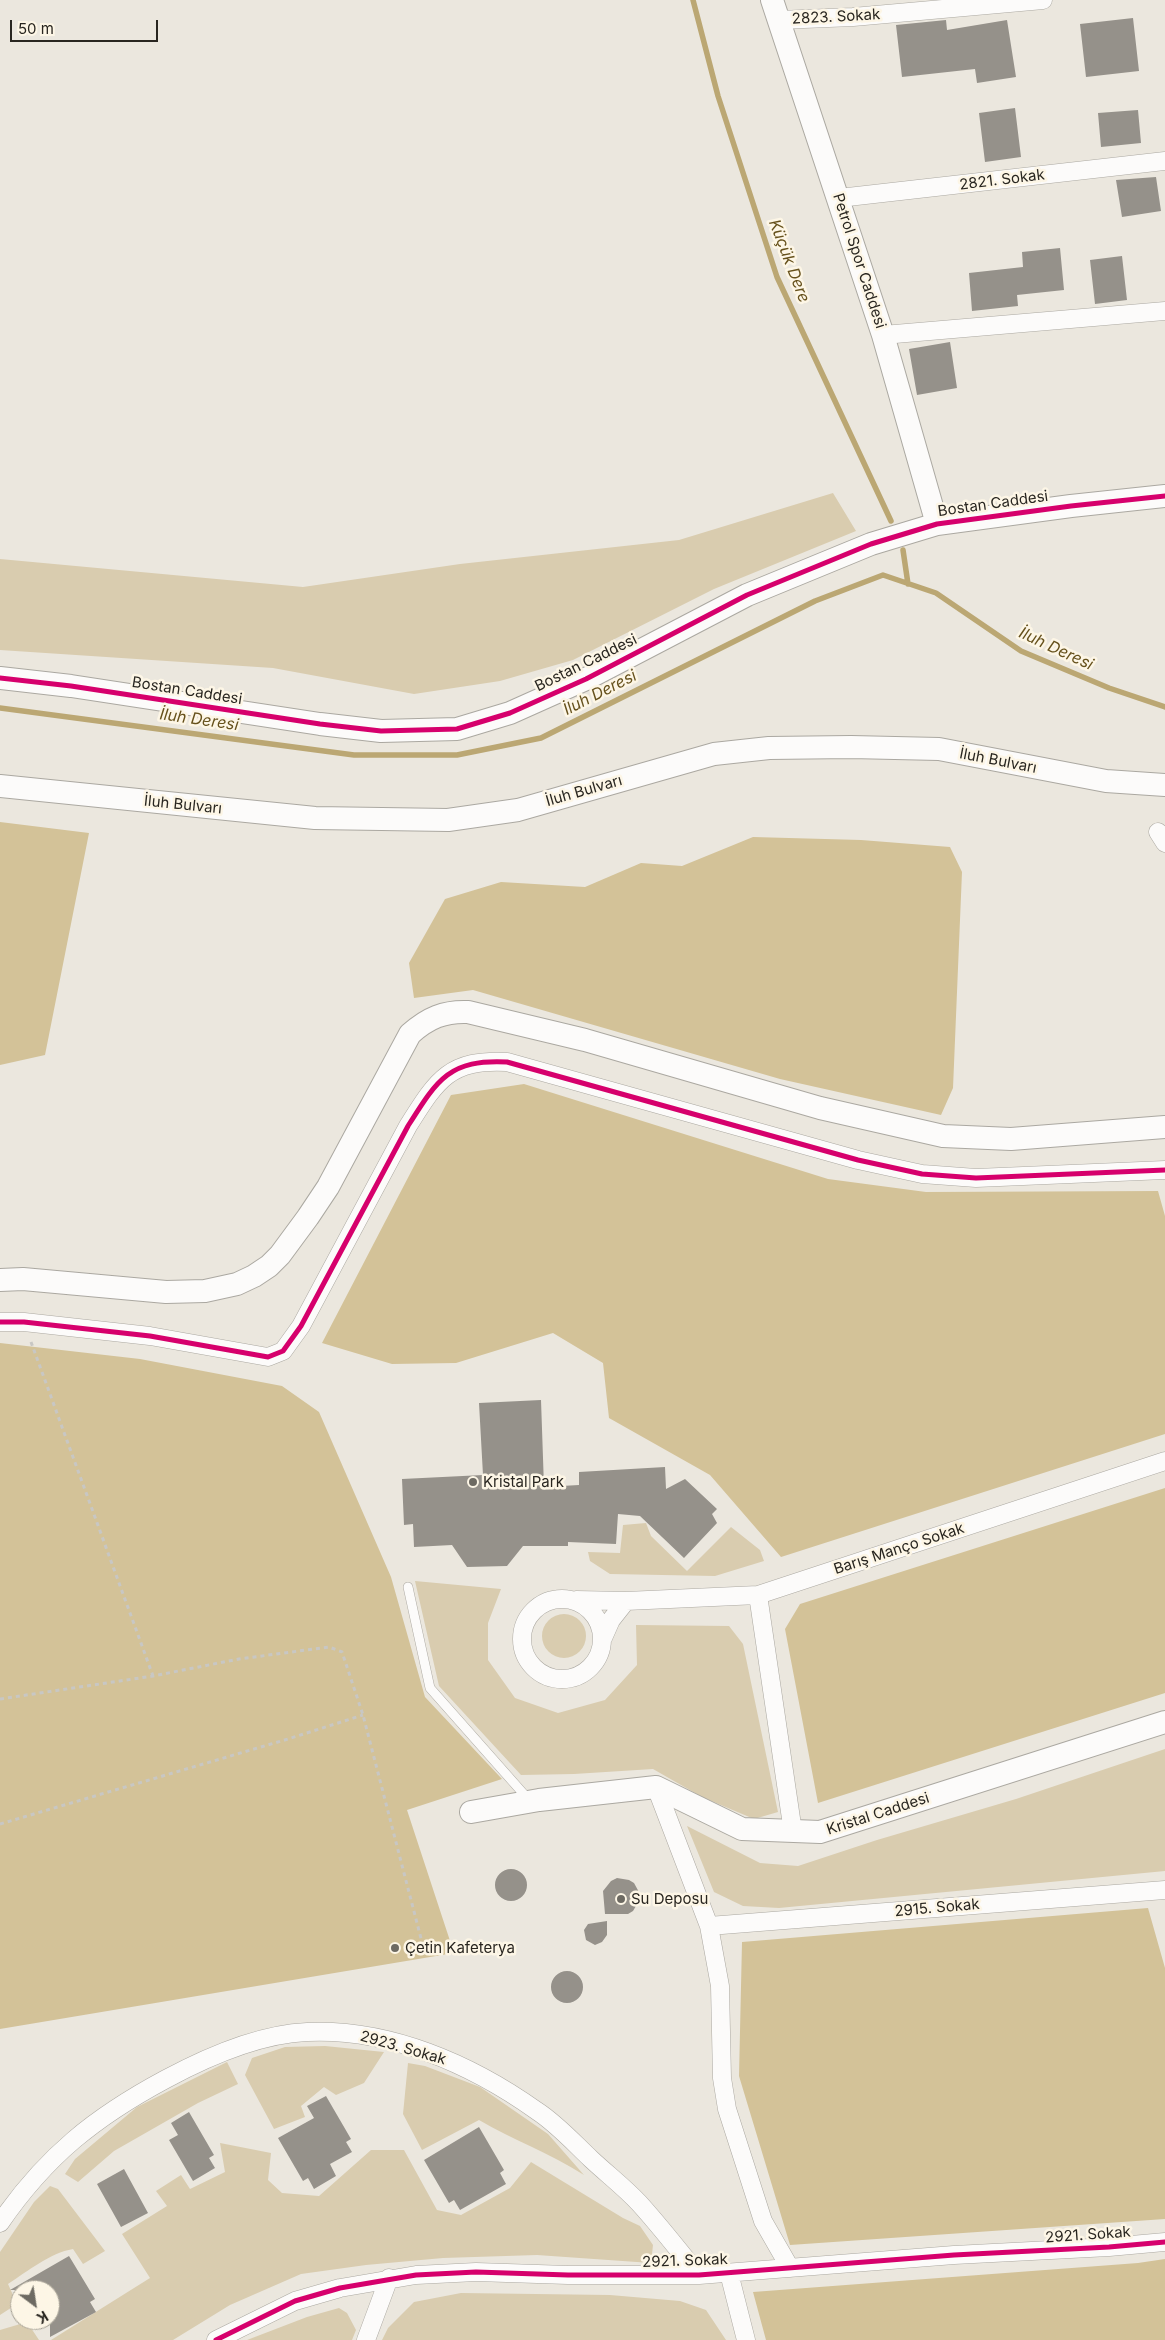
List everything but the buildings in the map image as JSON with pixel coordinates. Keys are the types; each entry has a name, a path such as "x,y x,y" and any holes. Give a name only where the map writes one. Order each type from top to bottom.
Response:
{"street":[{"name":"2823. Sokak","path":"776,10 854,17 941,4 1043,0"},
{"name":"Petrol Spor Caddesi","path":"776,10 883,335 937,524"},
{"name":"2821. Sokak","path":"839,198 1165,161"},
{"path":"883,335 1165,312"},
{"name":"Bostan Caddesi","path":"0,678 71,686 320,724 381,731 456,729 510,714 586,679 747,594 871,544 937,524 1071,506 1165,496"},
{"name":"İluh Bulvarı","path":"0,786 315,818 448,820 518,810 714,754 769,748 850,747 939,749 1106,781 1165,786"},
{"path":"0,1280 23,1278 176,1291 206,1291 237,1284 254,1276 269,1266 280,1255 328,1187 410,1034 424,1021 440,1014 454,1011 468,1012 585,1040 820,1108 943,1136 1011,1139 1165,1128"},
{"path":"0,1322 24,1322 150,1336 268,1357 283,1351 302,1326 403,1134 426,1097 443,1078 457,1068 484,1061 507,1062 858,1160 922,1174 976,1178 1165,1170"},
{"name":"Barış Manço Sokak","path":"570,1599 626,1601 758,1595 1165,1461"},
{"path":"758,1595 793,1832"},
{"path":"603,1638 594,1613 583,1604 570,1599 556,1599 543,1604 532,1612 524,1624 523,1645 530,1664 540,1673 551,1678 563,1680 576,1677 587,1671 596,1662 611,1620 626,1601"},
{"name":"Kristal Caddesi","path":"656,1787 742,1829 820,1832 1165,1722"},
{"path":"471,1812 531,1802 656,1787 709,1926 720,1986 722,2078 726,2109 763,2221 790,2268"},
{"name":"2915. Sokak","path":"709,1926 1165,1890"},
{"name":"2923. Sokak","path":"0,2224 40,2172 80,2132 133,2096 190,2066 251,2042 269,2038 306,2032 364,2034 412,2047 475,2071 539,2112 638,2202 699,2275"},
{"name":"2921. Sokak","path":"216,2340 295,2302 340,2288 389,2278 476,2272 568,2275 699,2275 954,2255 1165,2242"},
{"path":"729,2273 746,2340"},
{"path":"366,2340 389,2278"}],"lane":[{"path":"408,1587 430,1688 531,1802"}],"path":[{"path":"24,1322 153,1676"},
{"path":"0,1699 153,1676 239,1659 329,1647 342,1652 363,1715 424,1950"},
{"path":"0,1824 363,1715"}],"shaded area":[{"path":"833,493 856,531 714,589 573,660 500,681 414,694 273,668 0,650 0,559 303,587 460,564 679,540"},
{"path":"0,822 89,833 45,1055 0,1065"},
{"path":"753,837 861,840 950,847 962,872 953,1088 941,1115 780,1079 473,990 414,998 409,963 445,899 501,882 585,887 641,863 682,866"},
{"path":"524,1084 828,1179 926,1192 1158,1191 1165,1216 1165,1434 781,1557 710,1475 609,1418 603,1363 553,1333 456,1363 392,1364 322,1343 451,1095"},
{"path":"0,1343 140,1359 282,1386 319,1412 391,1577 425,1697 502,1779 407,1810 454,1953 0,2029"},
{"path":"1165,1488 1165,1693 818,1803 785,1629 800,1604"},
{"path":"646,1523 651,1536 687,1571 731,1527 760,1550 764,1561 715,1576 610,1574 590,1561 588,1552 620,1553 623,1525"},
{"path":"415,1581 501,1589 488,1623 488,1660 515,1698 558,1713 605,1700 637,1665 636,1625 729,1626 743,1644 778,1812 754,1819 702,1797 653,1769 521,1775 439,1686"},
{"path":"560,1614 568,1614 580,1620 586,1636 580,1652 568,1658 560,1658 548,1652 542,1640 542,1632 548,1620"},
{"path":"1165,1749 1165,1871 779,1908 743,1906 714,1892 687,1826 760,1863 798,1866 877,1840 1016,1799"},
{"path":"1148,1908 1165,1968 1165,2219 790,2245 739,2076 742,1942"},
{"path":"325,2046 384,2052 364,2083 336,2095 324,2087 301,2106 305,2117 274,2129 245,2075 252,2058 285,2047"},
{"path":"227,2062 238,2084 198,2103 114,2151 78,2182 65,2174 75,2159 137,2107"},
{"path":"408,2063 425,2066 480,2087 548,2134 584,2175 479,2120 422,2150 403,2114"},
{"path":"220,2143 271,2153 268,2180 282,2193 319,2196 371,2150 404,2150 437,2210 461,2215 510,2188 531,2162 623,2218 640,2226 653,2245 651,2263 537,2255 443,2258 366,2265 301,2274 230,2305 173,2340 51,2340 150,2278 122,2234 167,2206 156,2191 181,2175 190,2189 225,2172"},
{"path":"50,2186 58,2189 105,2251 83,2264 73,2249 64,2251 39,2263 14,2280 10,2280 8,2284 10,2288 10,2309 0,2315 0,2252 34,2202"},
{"path":"1165,2259 1165,2340 766,2340 753,2292 1138,2263"},
{"path":"461,2293 610,2295 680,2301 706,2310 726,2340 382,2340 388,2328 414,2302"},
{"path":"339,2308 347,2313 356,2330 352,2340 247,2340 307,2317"},
{"path":"10,2327 10,2330 32,2330 39,2340 0,2340 0,2330"}],"waterway":[{"name":"Küçük Dere","path":"693,0 718,96 777,277 891,521"},
{"name":"Küçük Dere","path":"903,550 908,584"},
{"name":"İluh Deresi","path":"0,708 354,755 457,755 541,738 815,601 883,575 936,593 1021,651 1109,688 1165,707"}],"cycle path":[{"path":"0,678 71,686 320,724 381,731 457,729 510,713 586,679 747,595 871,544 937,524 1071,506 1165,496"},
{"path":"0,1322 24,1322 150,1336 268,1357 283,1351 301,1326 408,1126 437,1085 458,1069 471,1064 507,1062 858,1160 922,1174 976,1178 1165,1170"},
{"path":"216,2340 295,2301 340,2288 416,2275 476,2272 568,2275 699,2275 954,2255 1109,2247 1165,2242"}],"place":[{"name":"Kristal Park","path":"473,1482"},
{"name":"Su Deposu","path":"621,1899"},
{"name":"Çetin Kafeterya","path":"395,1948"}]}
